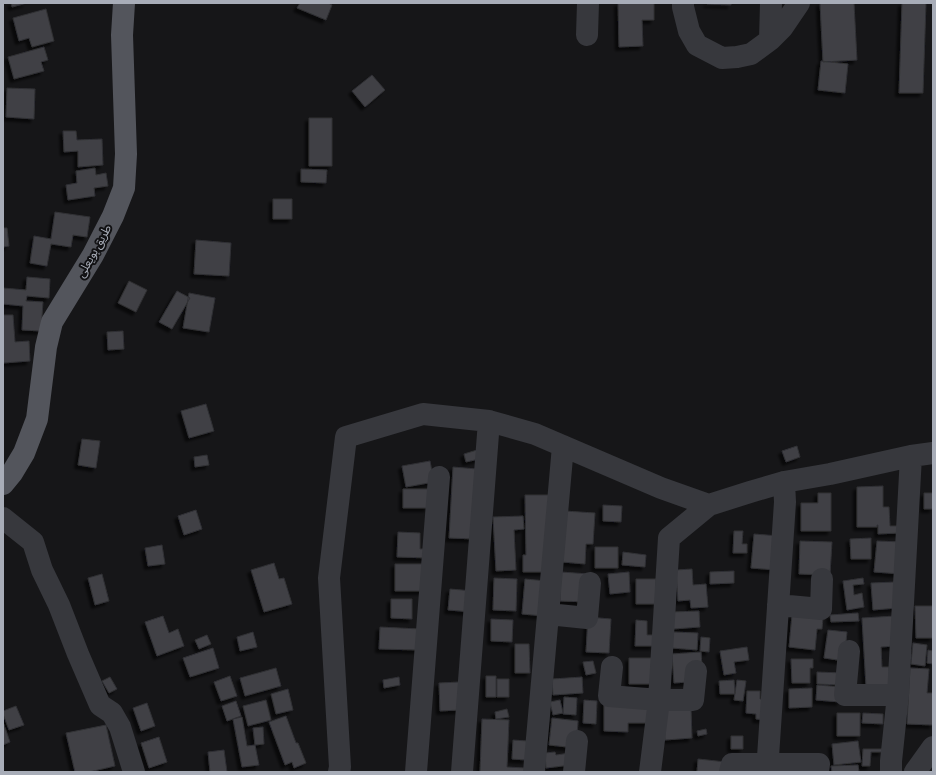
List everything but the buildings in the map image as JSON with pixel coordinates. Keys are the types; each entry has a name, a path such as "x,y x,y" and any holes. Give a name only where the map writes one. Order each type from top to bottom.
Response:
{"main road":[{"name":"طريق بويعلى","path":"3,484 12,473 24,453 37,419 46,347 52,322 93,255 113,216 124,188 126,154 122,35 124,3"}],"street":[{"path":"587,35 588,3"},
{"path":"683,3 690,31 697,45 722,58 751,54 770,40 782,28 799,3"},
{"path":"770,40 771,3"},
{"path":"339,772 340,767 329,578 346,437 423,414 489,421 535,434 661,488 709,505"},
{"path":"462,772 489,421"},
{"path":"534,772 563,446"},
{"path":"650,772 659,700 669,538 709,505 784,482 830,474 911,456 933,453"},
{"path":"891,772 898,695 911,456"},
{"path":"416,772 439,477"},
{"path":"768,768 785,502 784,482"},
{"path":"3,518 33,542 42,570 59,605 100,705 112,713 120,727 134,772"},
{"path":"778,605 821,609 822,579"},
{"path":"548,614 587,618 590,583"},
{"path":"849,651 845,695 898,695"},
{"path":"612,667 609,696 659,700 693,700 696,671"},
{"path":"574,772 577,741"},
{"path":"915,772 933,747"},
{"path":"730,772 732,764 768,768 819,764 818,772"}]}
